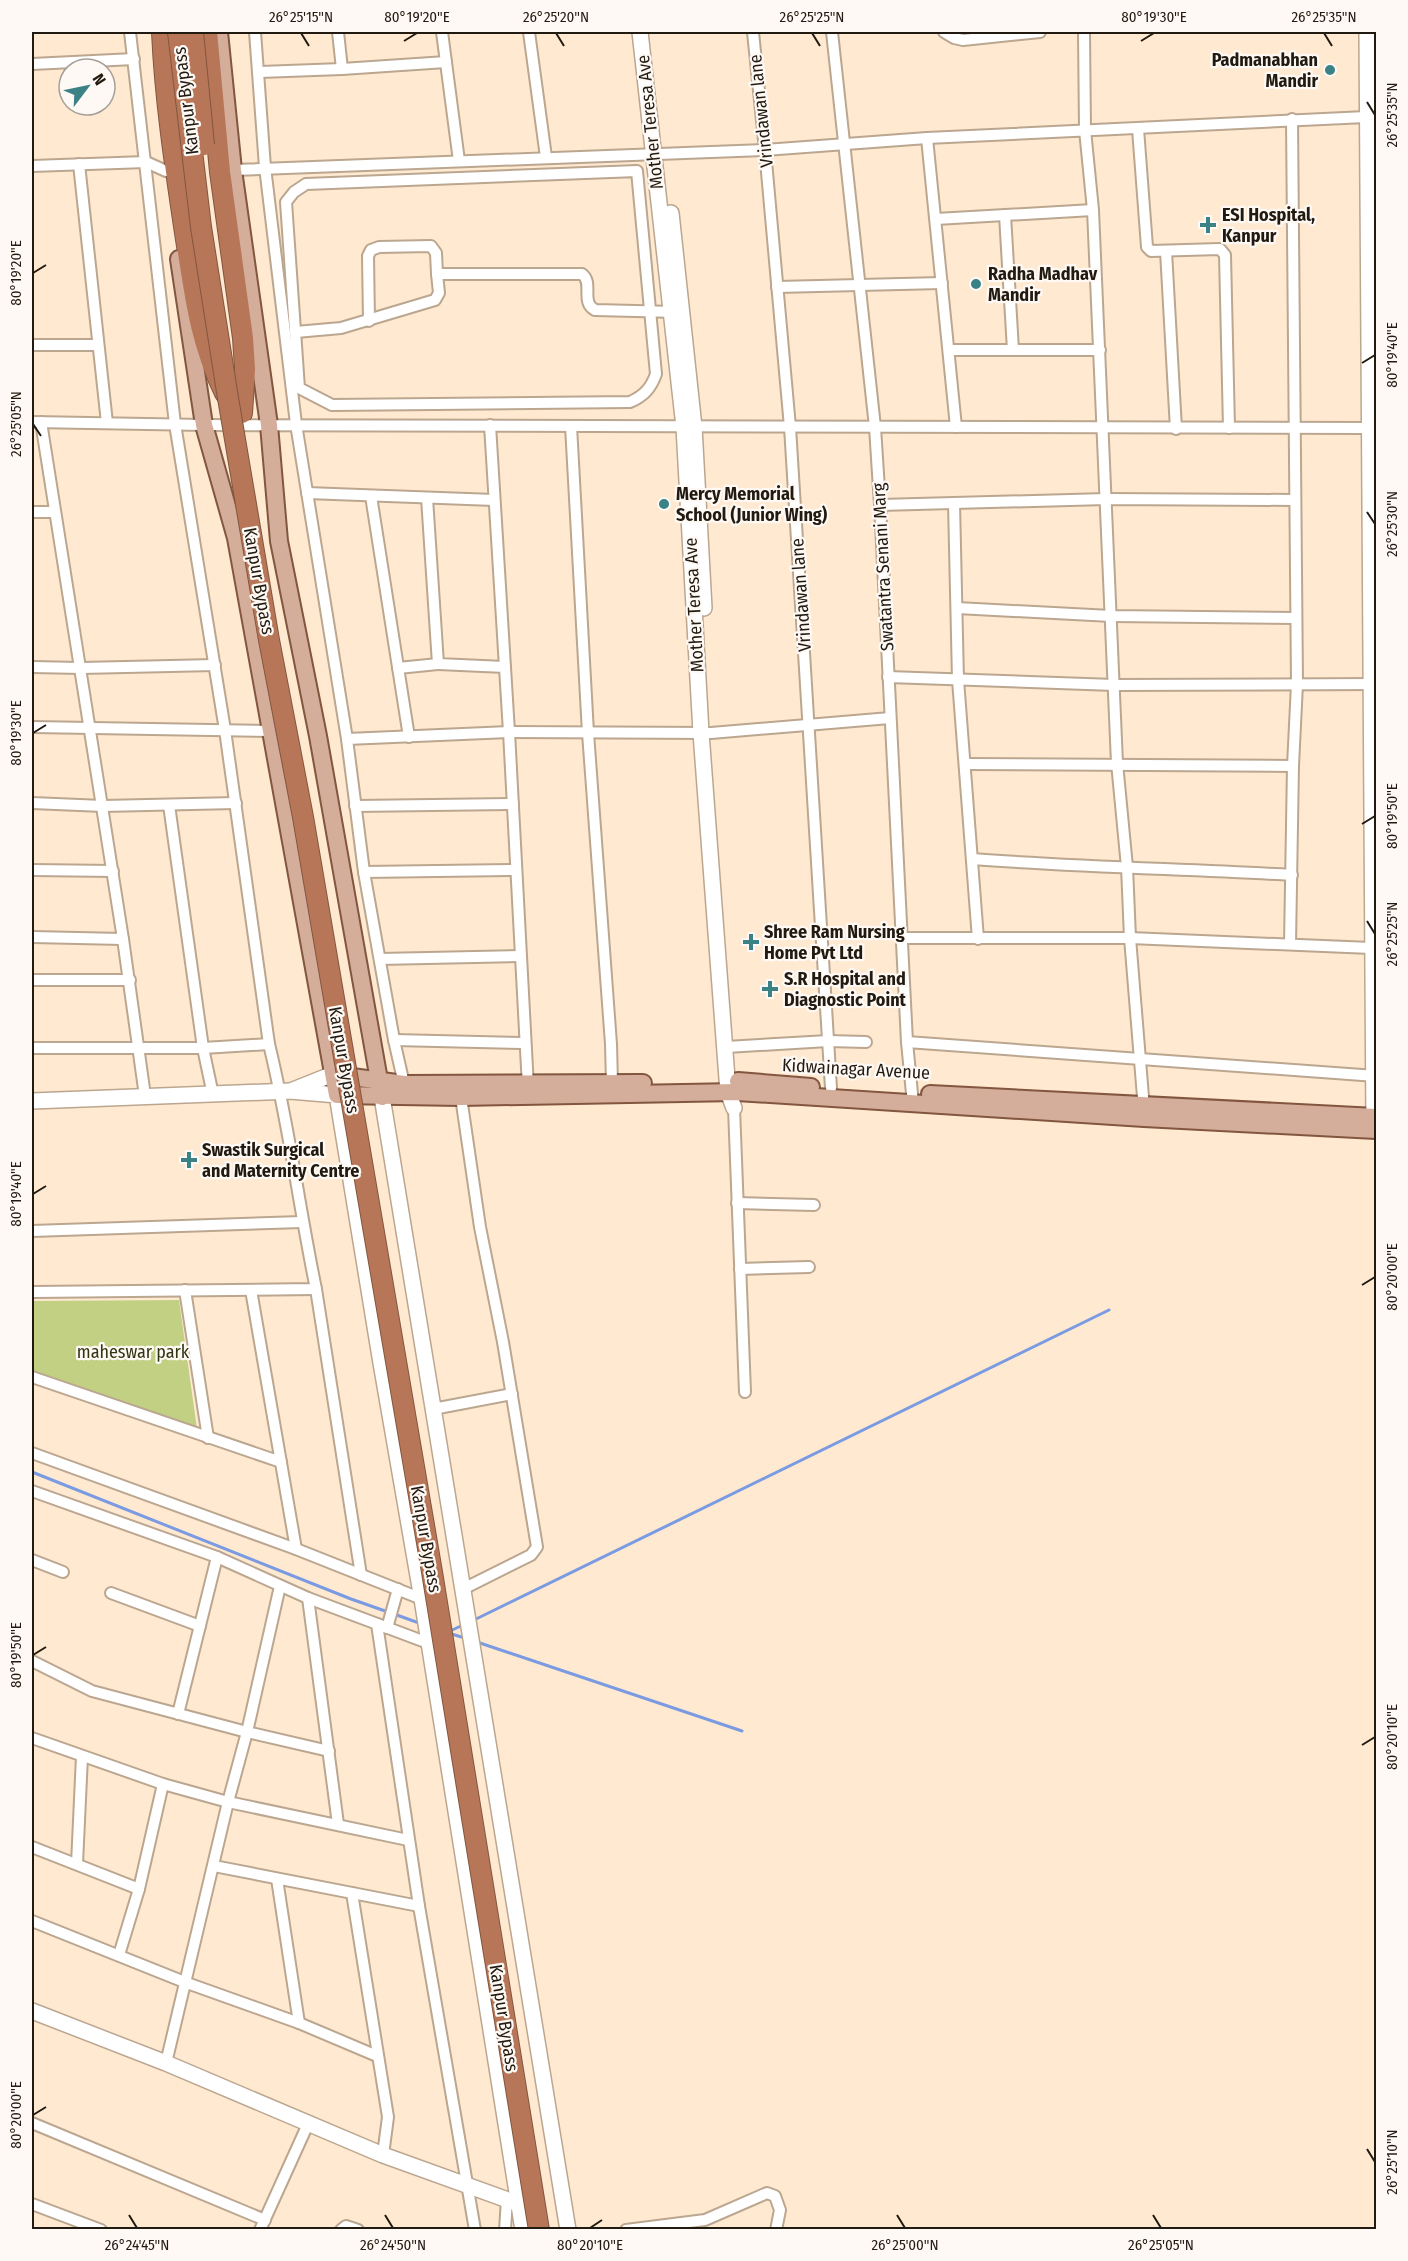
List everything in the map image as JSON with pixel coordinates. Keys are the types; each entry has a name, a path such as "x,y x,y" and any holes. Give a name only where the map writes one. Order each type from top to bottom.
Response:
{"highway":[{"path":"162,32 176,171 197,309 212,366 228,398"},
{"name":"Kanpur Bypass","path":"178,32 201,227 228,398 303,818 432,1572 539,2229"},
{"name":"Kanpur Bypass","path":"193,32 206,165 242,413 334,926 552,2229"},
{"path":"207,40 220,172 243,338 245,369 242,413"}],"main road":[{"path":"152,32 166,171 204,425 236,538 337,1095"},
{"path":"219,32 233,170 269,425 279,541 318,736 380,1089"},
{"name":"Kidwainagar Avenue","path":"333,1074 380,1089 461,1097 612,1083 1375,1123"},
{"name":"Kidwainagar Avenue","path":"337,1095 404,1084 528,1090 733,1091 831,1088 913,1098"}],"street":[{"path":"130,32 175,424 225,730 269,1044 285,1092 302,1222 316,1289 361,1575"},
{"path":"255,32 260,72 265,167 296,424 347,739 364,872 404,1084"},
{"path":"338,32 342,69"},
{"path":"442,32 459,161"},
{"path":"529,32 546,157"},
{"name":"Mother Teresa Ave","path":"640,32 659,154"},
{"path":"650,32 659,154 689,427 706,733 733,1091 745,1392"},
{"name":"Vrindawan lane","path":"753,32 790,427 831,1088"},
{"name":"Swatantra Senani Marg","path":"832,32 875,427 907,1042 913,1098"},
{"path":"944,32 963,40 1040,32"},
{"path":"1084,32 1085,130 1093,210 1117,763 1127,867 1130,938 1144,1111"},
{"path":"1367,32 1373,684 1371,948 1375,1123"},
{"path":"32,64 134,59"},
{"path":"260,72 446,62"},
{"path":"233,170 765,150 927,138 1366,117"},
{"path":"1290,944 1293,765 1297,684 1292,119"},
{"path":"1138,129 1145,242 1151,251 1220,249 1225,255 1229,428"},
{"path":"927,138 956,427"},
{"path":"32,166 146,162 166,171"},
{"path":"80,164 107,423"},
{"path":"637,171 656,374 652,385 638,399 630,402 332,405 300,388 296,332 286,202 294,192 306,184 637,171"},
{"path":"936,219 1093,210"},
{"path":"1005,215 1013,350"},
{"path":"296,332 325,331 369,321 435,300 439,293 436,254 431,246 386,246 371,250 368,256 369,321"},
{"path":"1166,251 1176,429"},
{"path":"436,274 582,274 587,278 588,302 593,309 676,313"},
{"path":"777,287 942,283"},
{"path":"32,345 99,345"},
{"path":"949,350 1100,350"},
{"path":"145,1096 130,980 81,668 55,512 36,422 204,425 1369,428"},
{"path":"490,426 528,1090"},
{"path":"571,426 588,733 612,1083"},
{"path":"307,493 494,501"},
{"path":"370,496 409,737"},
{"path":"427,498 438,664"},
{"path":"880,505 1106,499 1294,500"},
{"path":"954,503 958,680 978,939"},
{"path":"32,512 55,512"},
{"path":"957,608 1111,616 1296,618"},
{"path":"398,668 438,664 505,667"},
{"path":"32,667 215,665"},
{"path":"888,677 1114,685 1373,684"},
{"path":"347,739 509,732 706,733 890,718"},
{"path":"32,727 272,731"},
{"path":"965,764 1293,765"},
{"path":"32,803 103,806 236,803"},
{"path":"355,806 513,804"},
{"path":"169,805 203,1048 213,1095"},
{"path":"972,859 1093,868 1127,867 1292,874"},
{"path":"32,870 113,871"},
{"path":"364,872 516,870"},
{"path":"32,937 123,939"},
{"path":"902,938 1130,938 1371,948"},
{"path":"380,959 520,956"},
{"path":"32,981 130,980"},
{"path":"394,1040 524,1043"},
{"path":"730,1047 828,1041 866,1042"},
{"path":"907,1042 1374,1076"},
{"path":"32,1048 203,1048 269,1044"},
{"path":"285,1092 333,1074"},
{"path":"380,1089 568,2229"},
{"path":"32,1101 285,1092 337,1095 423,1603 513,2202 524,2229"},
{"path":"461,1097 480,1227 512,1394 537,1547 531,1555 463,1589"},
{"path":"738,1203 814,1205"},
{"path":"32,1231 302,1222"},
{"path":"740,1269 809,1267"},
{"path":"32,1292 316,1289"},
{"path":"185,1290 208,1438"},
{"path":"251,1290 296,1549"},
{"path":"32,1377 281,1462"},
{"path":"433,1409 512,1394"},
{"path":"32,1453 296,1549 361,1575 397,1594 423,1603"},
{"path":"32,1491 217,1557 308,1598 382,1626 428,1637"},
{"path":"178,1714 217,1557"},
{"path":"32,1560 63,1572"},
{"path":"166,2063 187,1983 228,1802 247,1732 280,1586"},
{"path":"111,1593 200,1626"},
{"path":"397,1594 389,1616 382,1626 408,1840 475,2229"},
{"path":"308,1598 338,1824"},
{"path":"32,1661 92,1691 328,1751"},
{"path":"32,1738 164,1784 228,1802 408,1840"},
{"path":"76,1864 82,1756"},
{"path":"119,1955 139,1888 164,1784"},
{"path":"32,1847 139,1888"},
{"path":"214,1866 419,1906"},
{"path":"278,1879 299,2023"},
{"path":"351,1893 388,2117 383,2155"},
{"path":"32,1922 187,1983 299,2023 377,2056"},
{"path":"32,2011 166,2063 383,2155 513,2202"},
{"path":"32,2123 262,2225 308,2124"},
{"path":"626,2229 707,2225 762,2194 772,2194 778,2200 780,2210 776,2229"},
{"path":"505,2229 513,2202"},
{"path":"32,2204 101,2229"},
{"path":"341,2229 346,2226 358,2229"}],"green space":[{"name":"maheswar park","path":"179,1300 197,1429 32,1372 32,1301"}],"waterway":[{"path":"472,1621 1109,1310"},
{"path":"32,1472 388,1612"},
{"path":"394,1614 419,1623"},
{"path":"450,1631 463,1625"},
{"path":"448,1633 465,1638"},
{"path":"477,1642 742,1731"}],"place":[{"name":"Padmanabhan Mandir","path":"1330,70"},
{"name":"ESI Hospital, Kanpur","path":"1208,225"},
{"name":"Radha Madhav Mandir","path":"976,284"},
{"name":"Mercy Memorial School (Junior Wing)","path":"664,504"},
{"name":"Shree Ram Nursing Home Pvt Ltd","path":"751,942"},
{"name":"S.R Hospital and Diagnostic Point","path":"770,989"},
{"name":"Swastik Surgical and Maternity Centre","path":"189,1160"}]}
